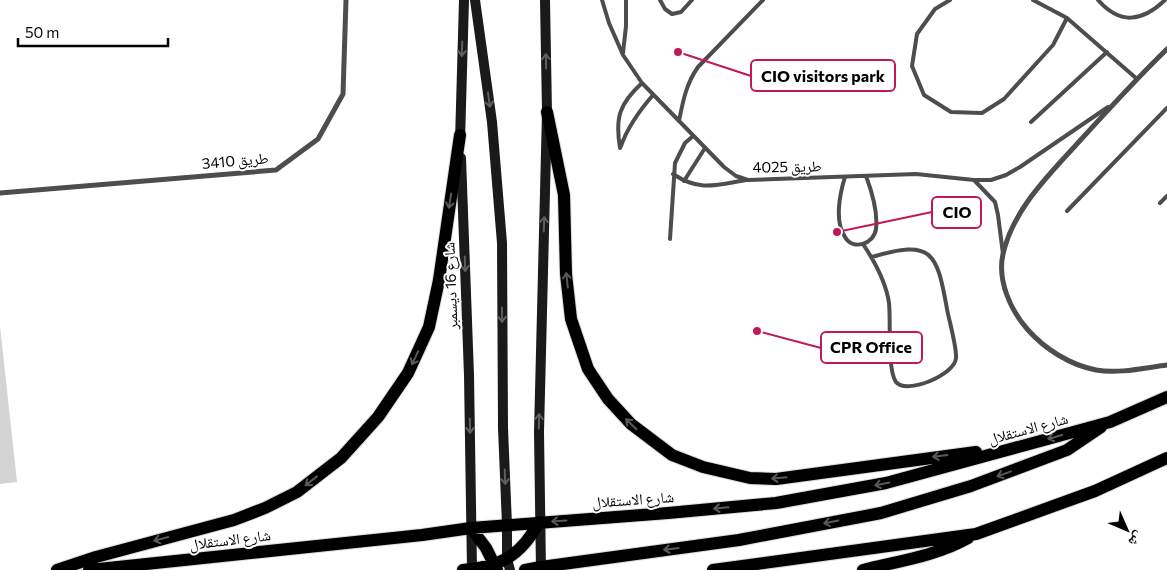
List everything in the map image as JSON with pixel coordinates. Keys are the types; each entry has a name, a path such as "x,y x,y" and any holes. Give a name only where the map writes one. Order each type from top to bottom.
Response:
{"main road":[{"name":"شارع 16 ديسمبر","path":"464,0 460,135 469,375 471,528 469,570"},
{"path":"475,0 492,122 502,242 503,428 507,525 502,566"},
{"path":"541,568 538,432 547,112 545,0"},
{"path":"547,112 564,195 566,274 572,319 588,369 608,399 631,424 672,455 704,467 740,476 776,479 1023,446"},
{"path":"57,570 96,556 234,520 265,508 297,492 341,458 378,417 403,380 429,327 439,280 460,135"},
{"name":"شارع الاستقلال","path":"89,570 422,535 471,528 776,503 886,483 1023,446 1110,422 1167,397"},
{"path":"525,570 738,540 881,513 971,486 1067,450 1110,422"},
{"path":"863,570 949,548 976,534 1095,491 1167,458"},
{"path":"469,570 502,566 531,537 539,522"},
{"path":"471,528 502,566"},
{"path":"713,570 976,534"}],"street":[{"name":"طريق 3410","path":"0,193 276,170 318,139 343,94 346,0"},
{"name":"طريق 4025","path":"1167,49 1136,79 1033,194 1012,229 1003,255 1003,272 1007,296 1018,318 1052,352 1074,363 1096,370 1120,371 1167,364"},
{"path":"897,570 922,556"}],"lane":[{"name":"طريق 4025","path":"602,0 609,23 623,55 642,83 724,167 736,176 748,180 916,174 991,180 1006,175 1113,104"},
{"path":"623,55 626,0"},
{"path":"660,0 664,9 672,14 676,14 692,0"},
{"path":"679,121 684,94 690,78 698,67 763,0"},
{"path":"950,0 935,9 917,34 912,66 924,95 951,112 982,113 1004,99 1053,45 1067,18"},
{"path":"1033,0 1067,18 1136,79"},
{"path":"1098,0 1106,9 1127,19 1144,15 1165,0"},
{"path":"1031,122 1106,52"},
{"path":"642,83 625,101 620,112 617,131 620,148 626,132 634,119 654,95"},
{"path":"1067,211 1167,108"},
{"path":"670,239 675,163 679,153 693,136"},
{"path":"684,181 706,148"},
{"path":"673,174 694,185 704,186 748,180"},
{"path":"846,177 839,200 839,213 844,237 856,245 870,241 874,236 876,228 875,209 866,176"},
{"name":"طريق 4025","path":"974,180 995,202 1003,255"},
{"path":"1160,203 1167,196"},
{"path":"863,244 879,272 888,302 891,366 895,380 899,385 908,387 937,378 950,369 956,359 938,268 932,257 918,249 894,251 872,258"}],"shaded area":[{"path":"0,326 17,482 0,484"}],"place":[{"name":"CIO visitors park","path":"678,52"},
{"name":"CIO","path":"837,232"},
{"name":"CPR Office","path":"757,331"}]}
